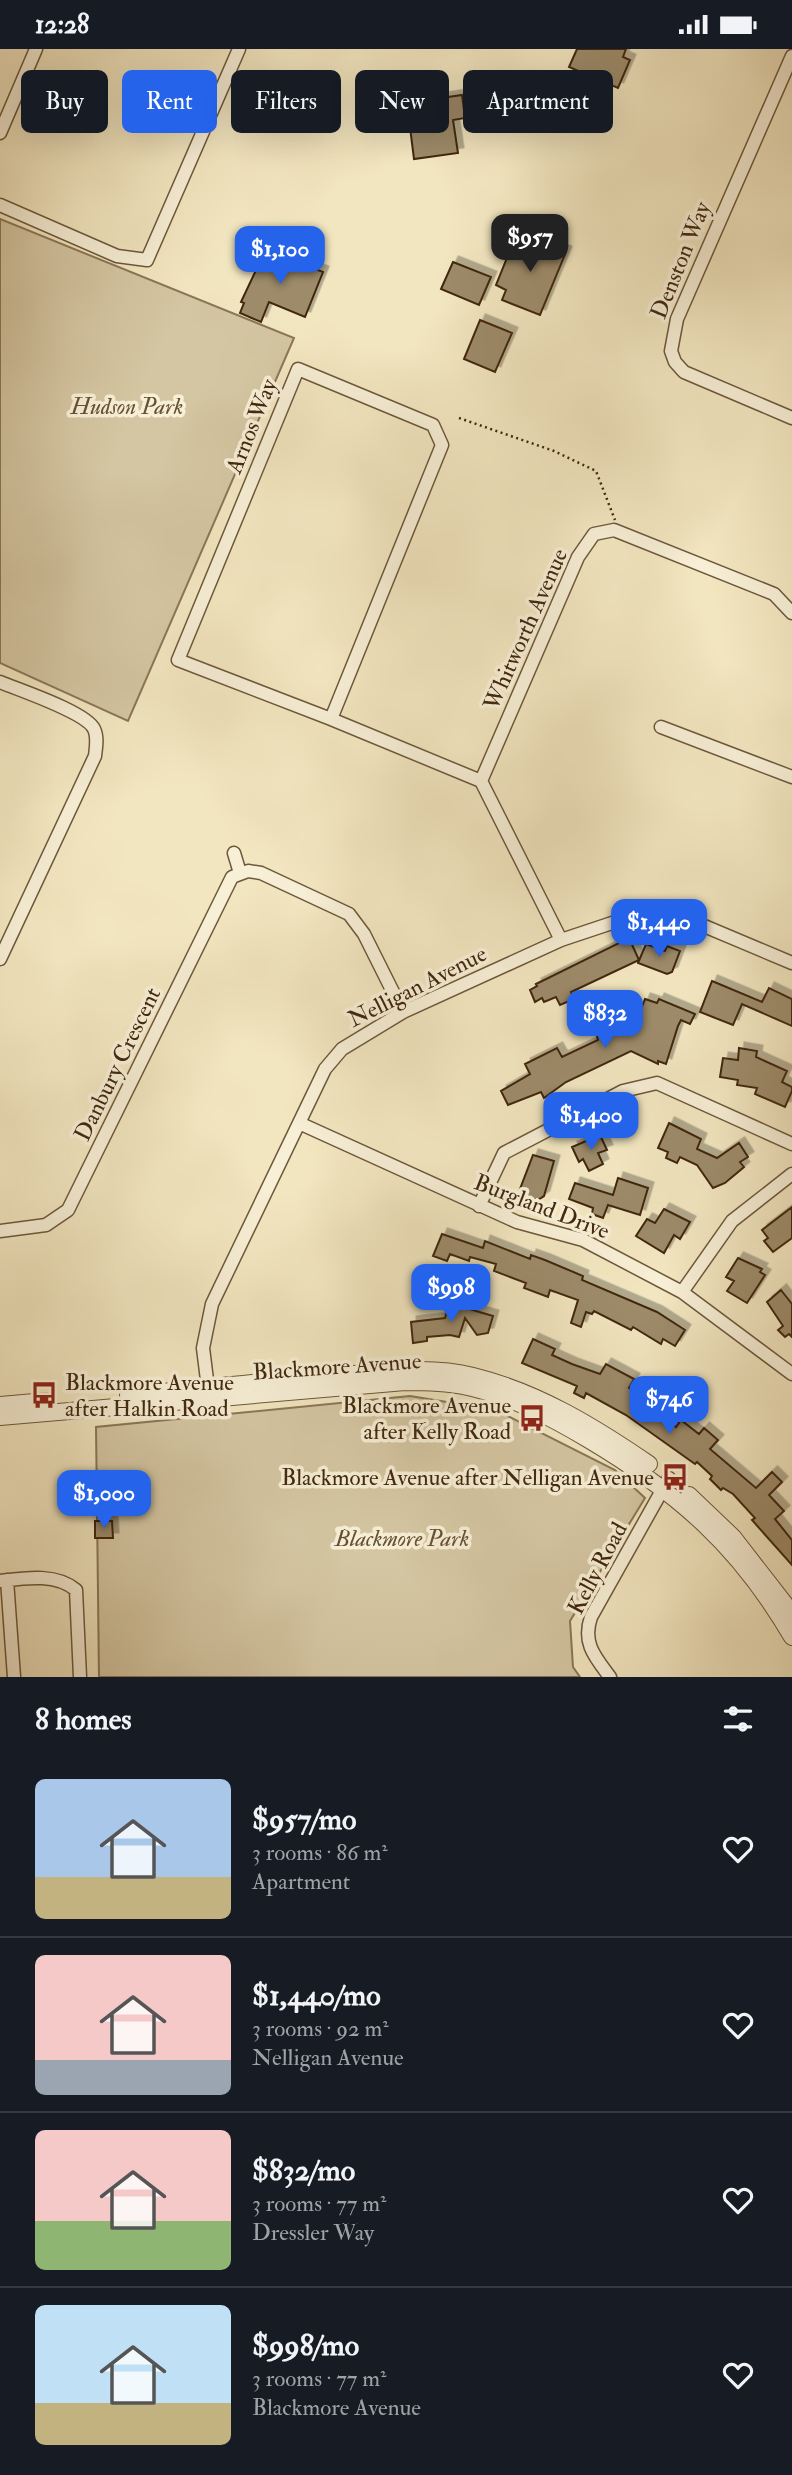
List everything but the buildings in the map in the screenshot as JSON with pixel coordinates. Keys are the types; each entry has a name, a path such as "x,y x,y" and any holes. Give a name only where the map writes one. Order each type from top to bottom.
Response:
{"street":[{"path":"0,133 36,49"},
{"path":"0,205 117,256 147,260 239,49"},
{"name":"Denston Way","path":"792,57 684,299 671,351 675,362 684,372 792,418"},
{"name":"Arnos Way","path":"331,719 442,445 433,425 298,369 178,660 481,781"},
{"path":"614,530 774,594 792,614"},
{"name":"Whitworth Avenue","path":"481,781 578,557 594,534 614,530"},
{"path":"0,682 81,717 95,731 97,743 95,756 0,959"},
{"path":"661,727 792,778"},
{"path":"481,781 561,940"},
{"path":"234,853 240,873 261,873 349,915 364,935 403,1012"},
{"name":"Danbury Crescent","path":"0,1231 46,1225 68,1210 222,893 233,877 240,873"},
{"name":"Nelligan Avenue","path":"209,1394 203,1348 212,1304 325,1069 342,1049 403,1012 561,940 648,911 678,915 792,963"},
{"path":"479,1206 504,1153 624,1091 657,1083 792,1144"},
{"name":"Burgland Drive","path":"299,1123 517,1222 583,1240 682,1292 792,1374"},
{"path":"682,1292 732,1221 792,1174"},
{"name":"Blackmore Avenue","path":"0,1417 384,1371 446,1371 471,1375 527,1393 562,1410 667,1483 733,1537 786,1605 792,1637"},
{"name":"Blackmore Avenue","path":"0,1405 209,1394"},
{"name":"Kelly Road","path":"610,1677 592,1653 587,1629 591,1617 667,1483"},
{"path":"14,1677 4,1581 51,1578 67,1582 76,1590 80,1677"}],"path":[{"path":"459,418 554,451 596,471 615,517 614,530"}],"green space":[{"name":"Hudson Park","path":"0,219 294,338 128,721 0,663"},
{"name":"Blackmore Park","path":"410,1396 496,1410 615,1470 645,1498 570,1621 573,1667 580,1677 99,1677 96,1427"}],"place":[{"name":"Blackmore Avenue after Halkin Road","path":"44,1395"},
{"name":"Blackmore Avenue after Kelly Road","path":"532,1418"},
{"name":"Blackmore Avenue after Nelligan Avenue","path":"675,1477"}]}
